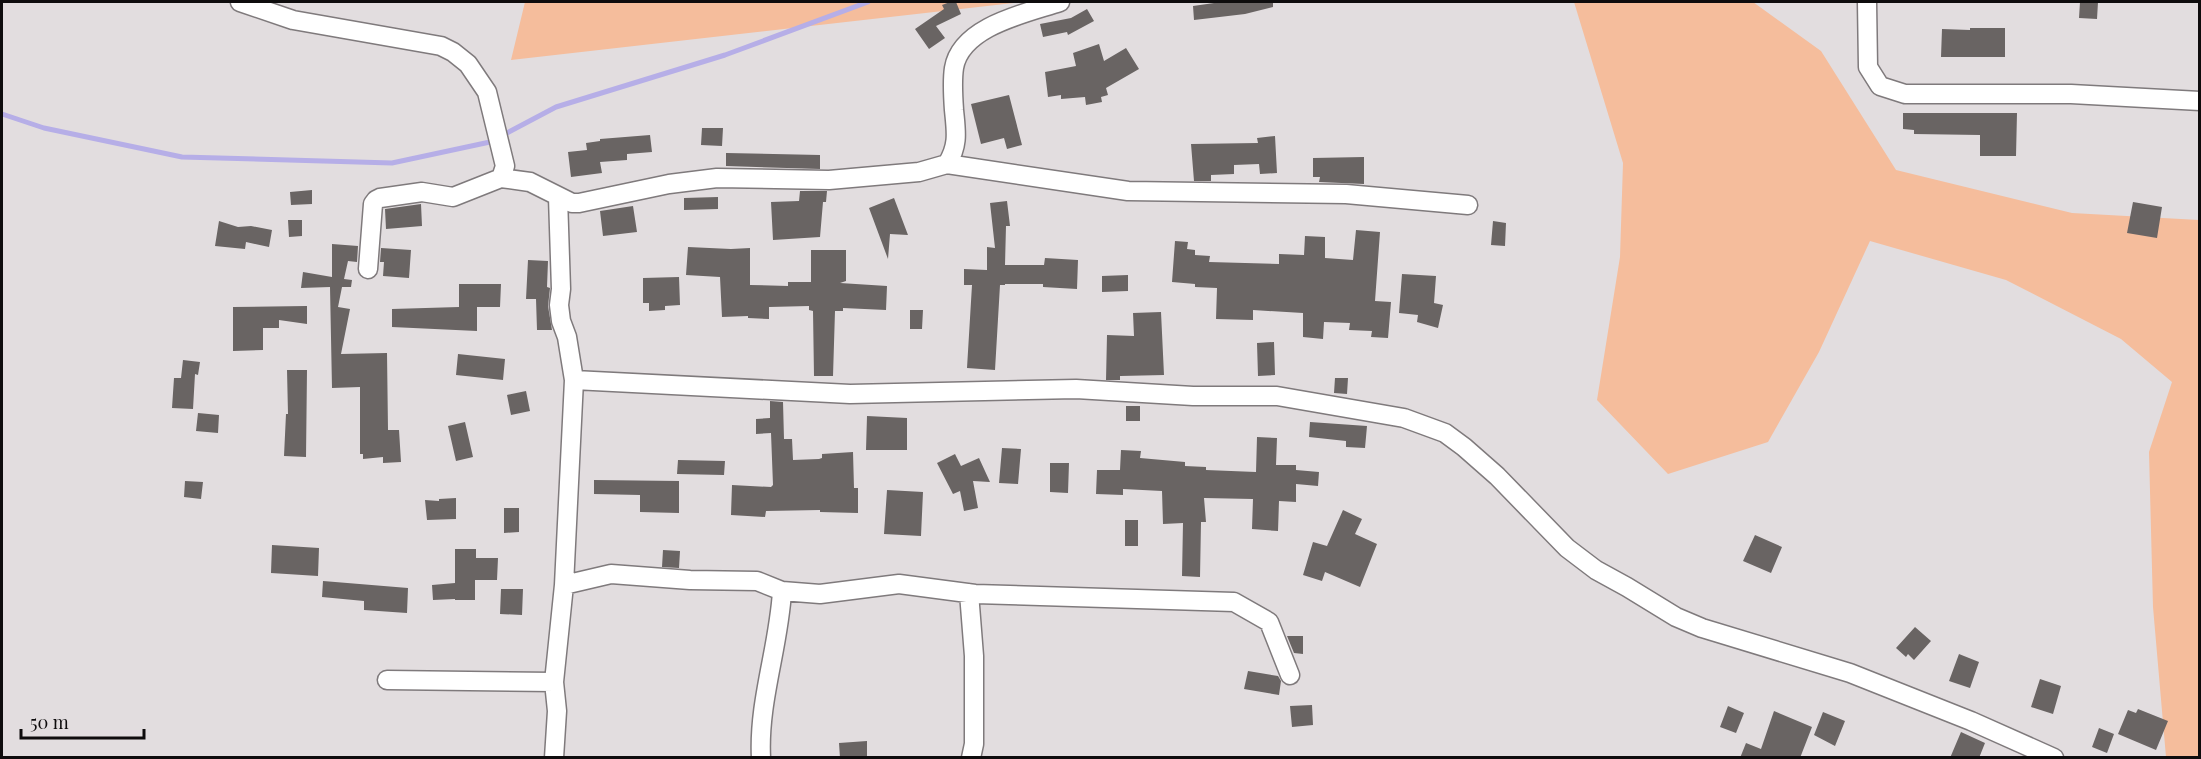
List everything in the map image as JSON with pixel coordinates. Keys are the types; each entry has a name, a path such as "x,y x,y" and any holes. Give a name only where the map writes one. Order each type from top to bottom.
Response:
{"street":[{"path":"240,2 293,20 441,46 453,52 468,64 487,92 505,166 501,178"},
{"path":"947,164 957,142 953,84 954,66 960,53 974,36 999,22 1060,2"},
{"path":"1867,2 1868,67 1880,86 1905,94 2071,94 2199,101"},
{"path":"368,268 373,204 376,200 422,192 453,197 501,178 530,182 572,203 579,203 669,184 717,178 829,180 920,172 947,164 1128,191 1346,194 1468,205"},
{"path":"554,758 557,711 554,682 564,585 574,380 559,305 561,289 558,197"},
{"path":"574,380 850,394 1076,389 1193,396 1277,396 1404,418 1444,433 1464,447 1497,476 1567,549 1596,570 1627,586 1676,617 1702,628 1850,673 1971,721 2054,758"},
{"path":"564,585 611,573 690,580 757,581 782,591 820,594 899,584 969,593 1234,602 1269,622 1290,675"},
{"path":"761,758 760,728 781,615 782,591"},
{"path":"969,593 974,656 974,744 971,758"},
{"path":"387,680 554,682"}],"shaded area":[{"path":"525,2 1023,2 511,60"},
{"path":"1574,2 1753,2 1821,51 1896,170 2072,213 2199,220 2199,757 2166,757 2153,607 2149,452 2172,382 2121,339 2006,280 1870,241 1819,352 1768,442 1668,474 1597,400 1620,257 1623,163"}],"building":[{"path":"956,2 961,14 936,26 945,38 929,49 915,29 944,9 942,5"},
{"path":"1213,2 1273,2 1273,7 1245,14 1194,20 1193,6"},
{"path":"2080,2 2098,2 2097,19 2079,18"},
{"path":"1087,9 1094,21 1068,35 1067,32 1043,37 1040,24 1071,18"},
{"path":"1970,28 2005,28 2005,57 1941,57 1942,29 1970,30"},
{"path":"1099,44 1104,61 1126,48 1139,69 1106,88 1108,95 1101,97 1102,102 1086,105 1085,97 1061,99 1061,95 1048,97 1045,72 1076,66 1073,53"},
{"path":"1009,95 1022,145 1007,149 1004,138 981,144 971,104"},
{"path":"1903,113 2017,113 2016,156 1980,156 1980,135 1914,134 1914,130 1903,129"},
{"path":"702,128 723,128 722,146 701,145"},
{"path":"650,135 652,152 627,154 627,160 600,162 602,173 571,177 568,152 587,150 586,143 600,141 600,139"},
{"path":"1275,136 1277,173 1260,174 1259,164 1234,165 1234,174 1211,175 1211,181 1194,181 1191,144 1258,143 1257,138"},
{"path":"726,153 820,155 820,169 726,166"},
{"path":"1364,157 1364,184 1319,182 1320,177 1313,177 1313,158"},
{"path":"312,190 312,204 291,205 290,192"},
{"path":"800,191 827,191 826,202 823,202 820,237 773,240 771,202 799,201"},
{"path":"718,197 718,209 684,210 684,198"},
{"path":"894,198 908,235 890,234 888,259 869,208"},
{"path":"1007,201 1010,226 1006,226 1005,265 1044,265 1045,258 1078,260 1077,289 1043,287 1043,284 1000,285 995,370 967,368 972,285 964,285 964,269 987,270 987,247 995,248 990,203"},
{"path":"2133,202 2162,207 2157,238 2127,233"},
{"path":"421,204 422,226 386,229 385,209"},
{"path":"633,206 637,232 603,236 600,211"},
{"path":"288,220 302,220 302,236 289,237"},
{"path":"219,221 238,227 251,226 272,230 269,247 246,242 245,249 215,246"},
{"path":"1493,221 1506,223 1505,246 1491,245"},
{"path":"1356,230 1380,232 1375,301 1391,302 1388,338 1371,337 1372,331 1349,330 1350,323 1324,322 1323,339 1303,337 1303,313 1253,310 1253,320 1216,319 1217,288 1195,287 1195,284 1172,282 1175,241 1188,242 1187,249 1195,250 1195,255 1210,256 1209,262 1279,264 1279,254 1304,255 1305,236 1325,237 1325,258 1353,260"},
{"path":"332,244 358,246 357,262 348,261 344,279 352,280 351,287 342,287 338,307 350,309 341,354 387,353 388,430 399,430 401,462 383,463 383,457 363,459 363,454 360,454 360,387 332,388 330,287 301,288 303,272 332,277"},
{"path":"688,247 750,248 750,285 788,286 788,282 811,282 811,250 846,250 846,281 840,283 887,286 886,310 843,308 843,311 835,311 833,376 814,376 813,311 809,310 809,306 769,307 769,319 748,318 748,316 722,317 720,277 686,275"},
{"path":"381,248 411,250 409,278 383,276 384,262 380,262"},
{"path":"528,260 548,261 547,287 550,288 548,306 552,330 537,330 536,299 526,299"},
{"path":"1402,274 1436,276 1434,303 1443,305 1438,328 1417,322 1418,315 1399,313"},
{"path":"1128,275 1128,291 1102,292 1102,276"},
{"path":"679,277 680,305 665,306 665,310 649,311 649,303 643,303 643,278"},
{"path":"459,284 501,284 500,307 477,307 477,331 392,327 392,309 459,307"},
{"path":"307,306 307,324 279,320 279,328 263,328 263,350 233,351 233,307"},
{"path":"910,310 923,310 922,329 910,329"},
{"path":"1161,312 1164,375 1120,376 1120,380 1106,380 1107,335 1134,336 1133,313"},
{"path":"1274,342 1275,375 1258,376 1257,343"},
{"path":"458,354 505,359 503,380 456,375"},
{"path":"183,360 200,362 198,375 195,374 193,409 172,408 174,378 181,378"},
{"path":"287,370 307,370 306,457 284,456 286,414 288,414"},
{"path":"1335,378 1348,378 1347,394 1334,393"},
{"path":"526,391 530,411 511,415 507,395"},
{"path":"770,401 783,402 784,439 792,439 793,460 819,459 822,458 822,454 853,452 854,488 858,488 858,513 820,512 820,510 766,511 765,517 731,515 732,485 771,487 773,485 771,433 756,434 756,419 770,418"},
{"path":"1126,406 1140,406 1140,421 1126,421"},
{"path":"198,413 219,415 218,433 196,431"},
{"path":"867,416 907,418 907,450 866,450"},
{"path":"465,422 473,457 456,461 448,426"},
{"path":"1310,422 1367,426 1365,448 1346,447 1346,441 1309,437"},
{"path":"1257,437 1277,438 1276,465 1296,465 1296,470 1319,472 1318,486 1296,484 1296,502 1279,501 1278,531 1252,529 1253,499 1204,498 1206,522 1201,522 1200,577 1182,576 1183,523 1163,524 1162,491 1123,489 1123,495 1096,494 1097,470 1120,470 1121,450 1141,451 1140,458 1185,462 1185,466 1206,467 1206,470 1256,472"},
{"path":"1002,448 1021,449 1018,484 999,483"},
{"path":"955,454 961,466 979,458 990,482 973,481 978,508 964,511 960,491 953,494 937,463"},
{"path":"678,460 725,461 724,475 677,474"},
{"path":"1050,463 1069,463 1068,493 1050,492"},
{"path":"594,480 679,481 679,513 640,512 640,495 594,494"},
{"path":"185,481 203,482 201,499 184,497"},
{"path":"887,490 923,492 921,536 884,534"},
{"path":"456,498 456,519 427,520 425,500 439,501 439,499"},
{"path":"504,508 519,508 519,532 504,533"},
{"path":"1343,510 1362,519 1355,534 1377,544 1360,587 1325,572 1322,581 1303,575 1313,542 1327,546"},
{"path":"1125,520 1138,520 1138,546 1125,546"},
{"path":"1755,535 1782,547 1771,573 1743,561"},
{"path":"272,545 319,548 318,576 271,573"},
{"path":"455,549 476,549 476,558 498,558 497,580 475,580 475,600 433,600 432,585 455,583"},
{"path":"663,550 680,551 679,568 662,567"},
{"path":"323,581 408,588 407,613 364,610 364,601 322,597"},
{"path":"501,589 523,589 522,615 500,614"},
{"path":"1915,627 1931,641 1914,660 1908,654 1906,657 1896,648"},
{"path":"1287,636 1303,636 1303,654 1294,653"},
{"path":"1959,654 1979,662 1970,688 1949,681"},
{"path":"1248,671 1278,676 1281,681 1279,695 1244,689"},
{"path":"2040,679 2061,686 2053,714 2031,707"},
{"path":"1312,705 1313,725 1292,727 1290,706"},
{"path":"1728,706 1744,713 1736,733 1720,727"},
{"path":"2138,709 2168,721 2156,750 2118,734 2128,710 2136,713"},
{"path":"1774,711 1812,727 1800,758 1740,758 1746,743 1761,749"},
{"path":"1823,712 1845,721 1835,746 1814,735"},
{"path":"2099,728 2114,734 2107,753 2092,747"},
{"path":"1961,732 1985,743 1979,758 1950,758"},
{"path":"867,741 867,758 840,758 839,743"}],"waterway":[{"path":"2,114 44,128 182,157 392,163 490,142 556,107 725,55 868,2"}]}
